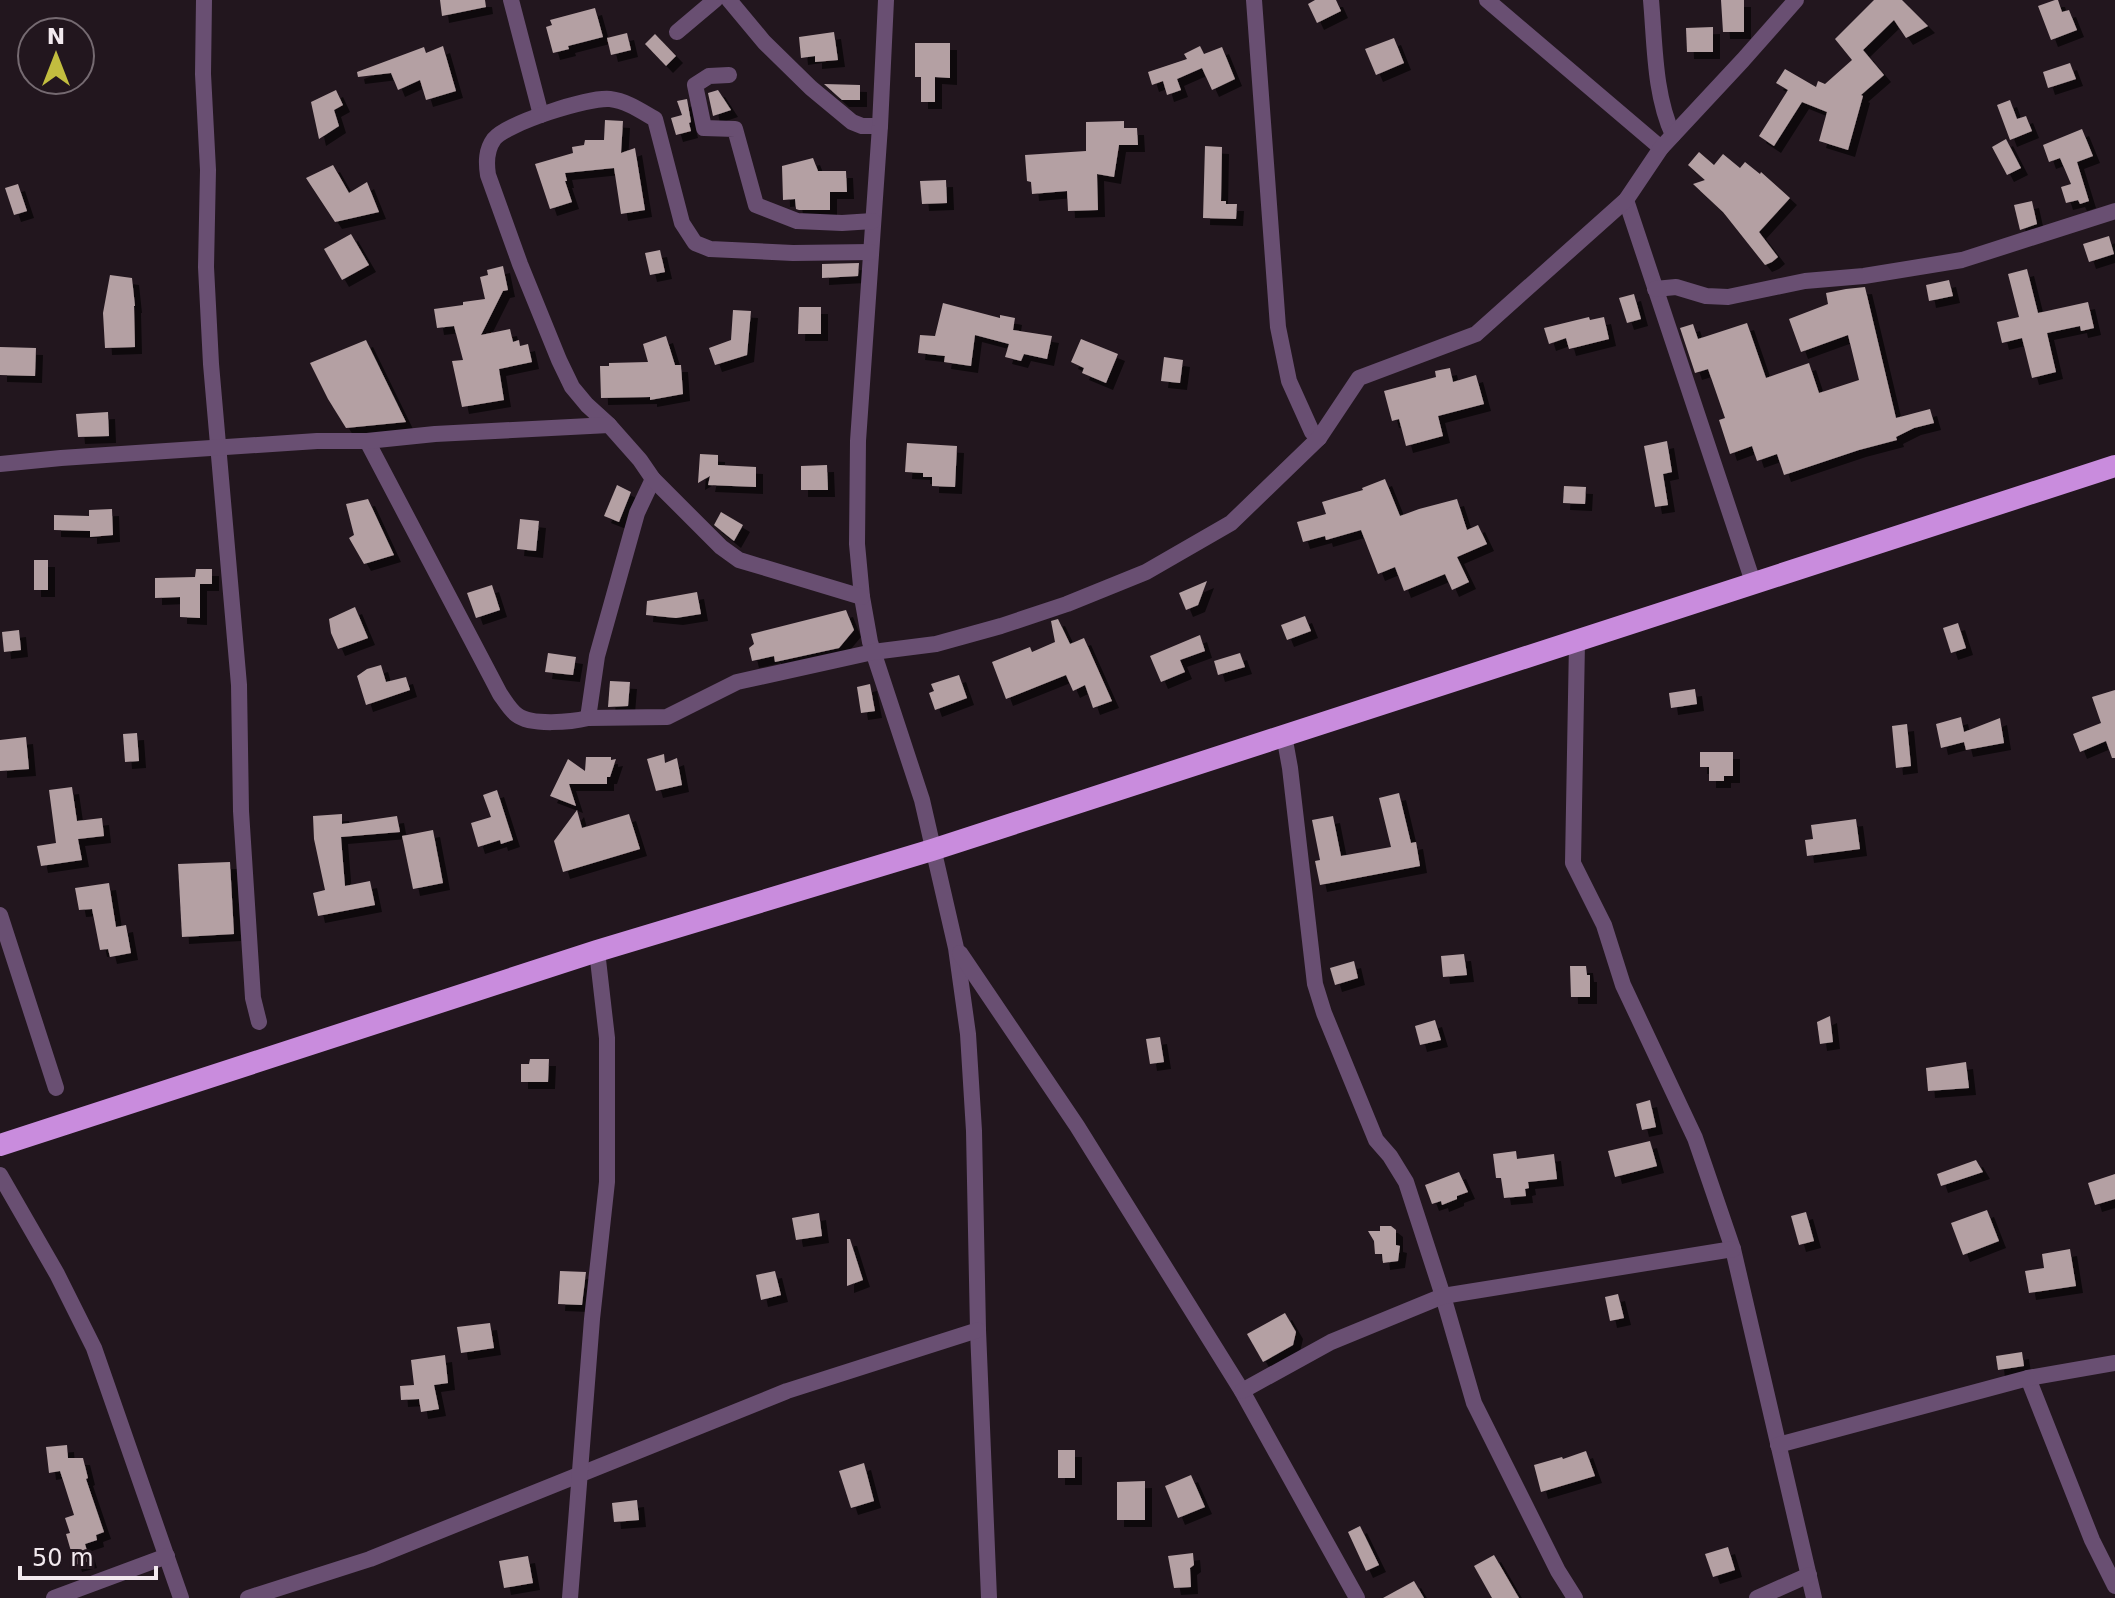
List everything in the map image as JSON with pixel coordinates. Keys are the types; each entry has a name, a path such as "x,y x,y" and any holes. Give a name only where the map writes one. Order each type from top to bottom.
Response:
{"highway":[{"path":"0,1145 597,951 932,850 2115,466"}],"street":[{"path":"204,0 203,74 208,170 206,267 211,364 239,685 241,811 253,998 259,1022"},
{"path":"511,0 541,115"},
{"path":"677,32 715,0"},
{"path":"729,0 764,42 811,88 852,122 862,126 880,126"},
{"path":"886,0 858,441 857,544 862,597 873,652 916,779 956,948 968,1034 989,1598"},
{"path":"1254,0 1278,327 1289,381 1297,403 1312,432 1319,438"},
{"path":"1487,0 1661,148"},
{"path":"1651,0 1660,93 1673,135"},
{"path":"367,441 500,694 517,715 525,719 572,722 588,718 667,717 737,682 873,652 936,644 1001,626 1067,604 1146,572 1231,523 1319,438 1359,378 1476,334 1626,200 1661,148 1796,0"},
{"path":"729,75 709,76 695,85 704,128 735,129 756,205 797,221 873,221"},
{"path":"862,597 739,560 721,547 653,479 640,460 572,387 525,277 488,175 486,161 489,148 495,137 541,115 595,99 625,102 655,119 682,223 695,243 710,249 793,253 871,252"},
{"path":"1626,200 1753,582"},
{"path":"1655,289 1676,287 1706,296 1728,297 1805,281 1864,276 1962,260 2115,211"},
{"path":"0,464 317,441 367,441 435,434 609,425"},
{"path":"588,718 597,656 637,513 653,479"},
{"path":"1577,642 1573,863 1604,925 1623,985 1695,1138 1733,1249 1814,1598"},
{"path":"1284,735 1318,994 1324,1013 1376,1140 1406,1182 1474,1403 1558,1571 1575,1598"},
{"path":"0,915 56,1088"},
{"path":"956,948 1077,1126 1242,1391 1357,1598"},
{"path":"570,1598 592,1319 607,1182 607,1038 597,951"},
{"path":"0,1175 57,1274 94,1348 181,1598"},
{"path":"1242,1391 1331,1342 1443,1296 1733,1249"},
{"path":"248,1598 370,1559 787,1391 978,1330"},
{"path":"1778,1445 2028,1378 2115,1363"},
{"path":"2028,1378 2092,1540 2115,1586"},
{"path":"54,1598 167,1556"},
{"path":"1757,1598 1809,1575"}],"building":[{"path":"440,0 485,0 486,7 442,16"},
{"path":"1315,0 1336,0 1341,11 1317,23 1308,4"},
{"path":"1721,0 1744,0 1744,32 1723,32"},
{"path":"1874,0 1902,0 1928,26 1906,38 1894,20 1863,50 1884,75 1861,95 1848,150 1819,141 1827,112 1802,102 1774,146 1759,136 1788,90 1776,83 1785,69 1816,87 1818,81 1825,84 1852,60 1835,39"},
{"path":"2058,0 2062,12 2069,10 2077,30 2051,40 2038,6"},
{"path":"595,8 603,37 553,53 546,27 552,25 550,20"},
{"path":"1713,27 1713,52 1687,52 1686,28"},
{"path":"834,32 838,60 815,62 815,56 801,58 799,37"},
{"path":"627,33 631,50 611,55 607,38"},
{"path":"655,34 676,56 666,66 645,44"},
{"path":"1394,38 1404,63 1376,75 1365,49"},
{"path":"915,43 950,43 950,78 935,77 935,102 921,102 921,77 915,77"},
{"path":"443,46 456,91 426,100 420,80 398,90 391,73 358,77 357,72 424,47 426,53"},
{"path":"1200,46 1204,54 1222,47 1235,79 1212,90 1202,68 1177,79 1181,90 1167,95 1163,81 1152,85 1148,72 1187,59 1184,54"},
{"path":"2070,63 2076,79 2048,88 2043,72"},
{"path":"824,84 860,85 860,100 842,100"},
{"path":"336,90 343,105 334,110 339,126 319,139 311,102"},
{"path":"718,90 731,110 713,116 708,93"},
{"path":"687,99 691,131 676,135 671,118 682,115 677,101"},
{"path":"2010,100 2017,119 2026,116 2032,131 2010,140 1997,105"},
{"path":"605,120 623,121 621,153 635,148 645,210 621,214 614,168 565,173 572,202 550,209 535,164 573,153 572,147 584,145 585,140 604,140"},
{"path":"1124,121 1124,128 1137,128 1138,145 1119,145 1114,177 1097,174 1098,210 1068,211 1067,191 1032,194 1031,182 1027,181 1025,155 1086,151 1086,122"},
{"path":"2082,129 2093,156 2077,162 2089,201 2066,203 2061,187 2071,184 2060,158 2049,162 2043,145"},
{"path":"2006,139 2021,168 2007,175 1992,147"},
{"path":"1205,146 1222,147 1221,201 1237,204 1236,219 1203,218"},
{"path":"1699,152 1714,165 1723,154 1740,168 1745,162 1790,198 1759,232 1778,257 1772,262 1765,265 1723,212 1693,184 1705,180 1688,165"},
{"path":"813,158 818,171 846,171 847,192 830,192 830,210 799,210 796,209 795,199 783,200 782,166"},
{"path":"333,165 349,193 367,182 379,212 335,222 306,178"},
{"path":"946,180 947,203 922,204 920,181"},
{"path":"18,184 27,211 14,215 5,188"},
{"path":"2032,201 2037,224 2020,230 2014,205"},
{"path":"351,234 369,265 342,280 324,249"},
{"path":"2109,236 2114,254 2089,262 2083,244"},
{"path":"660,250 665,272 650,275 645,253"},
{"path":"859,263 858,276 822,278 822,264"},
{"path":"503,266 508,290 503,291 481,335 510,329 513,342 519,340 520,346 528,344 532,362 499,369 504,400 462,407 452,361 463,360 454,326 437,328 434,309 485,299 480,277 488,275 487,270"},
{"path":"2027,269 2038,313 2088,302 2094,328 2081,331 2080,326 2047,333 2056,372 2032,378 2022,338 2002,343 1997,322 2019,317 2008,274"},
{"path":"110,275 132,278 135,347 105,348 103,313"},
{"path":"1949,280 1953,296 1929,301 1926,285"},
{"path":"1865,287 1896,418 1930,409 1934,423 1914,428 1896,437 1897,440 1784,475 1777,454 1757,461 1752,446 1730,454 1719,420 1725,418 1708,369 1695,373 1680,328 1693,324 1698,339 1747,323 1766,378 1809,363 1819,393 1859,380 1848,335 1801,352 1789,319 1828,304 1826,293"},
{"path":"1634,294 1641,319 1627,323 1619,298"},
{"path":"943,303 1000,318 1000,315 1015,318 1013,330 1052,336 1047,359 1024,354 1021,361 1005,357 1009,344 975,335 971,366 944,362 945,356 918,353 920,335 935,336"},
{"path":"799,307 821,307 821,334 798,334"},
{"path":"733,310 751,311 747,355 715,365 709,348 731,340"},
{"path":"1589,317 1590,320 1604,317 1609,339 1569,349 1566,338 1549,344 1544,328"},
{"path":"666,336 675,365 681,365 683,394 650,400 650,397 601,398 600,366 648,362 643,344"},
{"path":"1081,339 1118,354 1106,383 1082,373 1084,368 1071,362"},
{"path":"366,340 406,422 346,428 310,363"},
{"path":"0,347 36,348 35,376 0,375"},
{"path":"1164,357 1183,360 1180,383 1161,381"},
{"path":"1450,368 1453,382 1476,375 1484,404 1438,416 1443,436 1406,446 1399,419 1392,421 1384,391 1436,377 1435,371"},
{"path":"108,412 109,436 78,437 76,414"},
{"path":"1667,441 1672,472 1663,474 1668,505 1655,507 1644,446"},
{"path":"907,443 957,446 955,487 932,486 932,477 905,472"},
{"path":"700,454 718,455 718,465 756,467 756,487 708,485 710,476 698,483"},
{"path":"827,465 828,490 801,490 801,466"},
{"path":"1385,479 1400,516 1457,499 1467,530 1478,525 1487,544 1457,557 1469,582 1452,590 1445,574 1404,591 1395,567 1378,574 1361,530 1326,540 1325,536 1303,542 1297,522 1326,514 1322,502 1363,490"},
{"path":"617,485 631,492 619,522 604,516"},
{"path":"1564,486 1586,487 1585,504 1563,503"},
{"path":"368,499 394,555 364,564 349,538 354,535 346,504"},
{"path":"112,509 113,535 90,537 90,531 54,530 54,515 89,516 89,510"},
{"path":"721,512 743,525 734,541 714,525"},
{"path":"520,519 539,521 536,551 517,549"},
{"path":"34,560 48,560 48,590 34,590"},
{"path":"196,569 212,569 212,584 200,584 200,618 180,617 180,597 155,598 155,578 195,577"},
{"path":"1207,581 1198,605 1186,610 1179,593"},
{"path":"492,585 500,610 476,618 467,593"},
{"path":"697,592 701,614 676,618 646,615 647,601"},
{"path":"355,607 368,638 338,649 329,619"},
{"path":"846,610 854,630 839,648 775,662 774,656 752,661 749,648 754,644 751,634"},
{"path":"1305,616 1311,631 1287,640 1281,625"},
{"path":"1058,619 1070,644 1084,638 1112,701 1093,708 1085,685 1073,691 1066,675 1006,699 992,662 1030,647 1032,652 1055,642 1051,621"},
{"path":"1958,623 1966,648 1951,653 1943,628"},
{"path":"19,630 21,650 4,652 2,632"},
{"path":"1200,635 1205,651 1180,660 1185,672 1161,682 1150,656"},
{"path":"548,653 576,657 573,675 545,672"},
{"path":"1240,653 1245,667 1218,675 1214,661"},
{"path":"381,665 386,682 406,677 410,690 366,705 357,676"},
{"path":"959,675 967,698 935,710 929,693 934,691 931,684"},
{"path":"610,681 630,682 628,706 608,707"},
{"path":"870,684 875,711 861,713 857,687"},
{"path":"1695,689 1697,704 1671,708 1669,693"},
{"path":"2115,690 2115,758 2112,758 2106,741 2080,752 2073,734 2101,723 2092,697"},
{"path":"1961,717 1964,732 2000,718 2004,743 1966,750 1964,742 1941,748 1936,724"},
{"path":"1907,724 1911,766 1896,768 1892,726"},
{"path":"137,733 139,761 125,762 123,734"},
{"path":"26,737 29,769 0,771 0,740"},
{"path":"1700,752 1733,752 1733,776 1724,776 1724,781 1709,781 1709,767 1700,767"},
{"path":"664,754 665,763 677,758 682,785 656,791 647,759"},
{"path":"586,757 616,759 607,784 569,784 576,806 550,796 568,759 585,771"},
{"path":"72,787 77,821 102,818 104,836 78,839 82,860 41,866 37,846 56,843 49,790"},
{"path":"497,790 513,840 501,844 500,840 478,847 471,823 491,817 483,795"},
{"path":"1399,793 1411,843 1416,842 1420,866 1320,885 1315,861 1320,860 1312,820 1333,816 1341,856 1391,847 1379,798"},
{"path":"577,810 582,828 629,814 640,849 563,872 554,841"},
{"path":"342,814 342,824 397,816 400,832 341,837 345,886 370,881 375,905 318,916 313,893 325,890 314,839 313,816"},
{"path":"1856,819 1860,849 1807,856 1805,840 1813,839 1811,825"},
{"path":"433,830 443,883 413,889 402,836"},
{"path":"230,862 234,934 182,937 178,864"},
{"path":"109,883 116,927 126,925 131,953 110,957 108,949 100,950 92,909 79,910 75,888"},
{"path":"1464,954 1467,975 1443,977 1441,956"},
{"path":"1354,961 1358,978 1335,985 1330,968"},
{"path":"1570,966 1586,966 1587,975 1590,975 1590,997 1571,997"},
{"path":"1830,1016 1833,1042 1820,1044 1817,1022"},
{"path":"1435,1020 1441,1040 1420,1045 1415,1026"},
{"path":"1160,1037 1164,1062 1150,1064 1146,1039"},
{"path":"530,1059 549,1059 548,1082 521,1082 521,1064 529,1064"},
{"path":"1966,1062 1969,1088 1928,1091 1926,1068"},
{"path":"1650,1100 1656,1127 1642,1130 1636,1104"},
{"path":"1650,1141 1657,1166 1615,1177 1608,1151"},
{"path":"1516,1151 1517,1159 1554,1154 1557,1179 1528,1182 1526,1196 1504,1198 1501,1178 1496,1178 1493,1154"},
{"path":"1976,1160 1983,1172 1941,1186 1937,1174"},
{"path":"1459,1172 1468,1192 1442,1205 1441,1201 1432,1204 1425,1185"},
{"path":"2115,1174 2115,1199 2095,1205 2088,1183"},
{"path":"1987,1210 1999,1241 1963,1255 1951,1223"},
{"path":"1806,1212 1814,1241 1799,1245 1791,1216"},
{"path":"819,1213 822,1236 796,1240 792,1218"},
{"path":"1380,1226 1391,1226 1396,1230 1396,1245 1400,1246 1398,1261 1383,1263 1382,1254 1375,1254 1374,1241 1368,1231 1380,1231"},
{"path":"847,1239 850,1239 863,1280 847,1286"},
{"path":"2070,1249 2076,1286 2029,1293 2025,1271 2044,1268 2042,1254"},
{"path":"560,1271 586,1272 582,1305 558,1304"},
{"path":"775,1271 781,1295 761,1300 756,1275"},
{"path":"1618,1294 1624,1318 1610,1321 1605,1297"},
{"path":"1285,1313 1296,1332 1293,1345 1263,1362 1247,1334"},
{"path":"490,1323 494,1348 461,1353 457,1327"},
{"path":"2022,1352 2024,1366 1998,1370 1996,1356"},
{"path":"445,1355 448,1383 434,1385 439,1409 421,1412 419,1399 401,1400 400,1386 414,1385 411,1360"},
{"path":"67,1445 68,1458 83,1458 86,1479 104,1532 96,1535 97,1540 85,1544 90,1561 75,1565 65,1518 74,1515 60,1471 49,1473 46,1447"},
{"path":"1058,1450 1075,1450 1075,1478 1058,1478"},
{"path":"1586,1451 1595,1476 1541,1492 1534,1465"},
{"path":"864,1463 874,1501 851,1508 839,1471"},
{"path":"1191,1475 1205,1507 1178,1518 1165,1486"},
{"path":"1145,1481 1145,1520 1117,1520 1117,1482"},
{"path":"637,1500 639,1520 614,1522 612,1503"},
{"path":"1360,1526 1379,1565 1366,1571 1348,1532"},
{"path":"1728,1547 1735,1570 1713,1577 1705,1554"},
{"path":"1193,1553 1191,1587 1174,1588 1168,1556"},
{"path":"1494,1555 1519,1598 1492,1598 1474,1566"},
{"path":"528,1556 533,1583 504,1588 499,1561"},
{"path":"1414,1581 1424,1598 1383,1598"}]}
